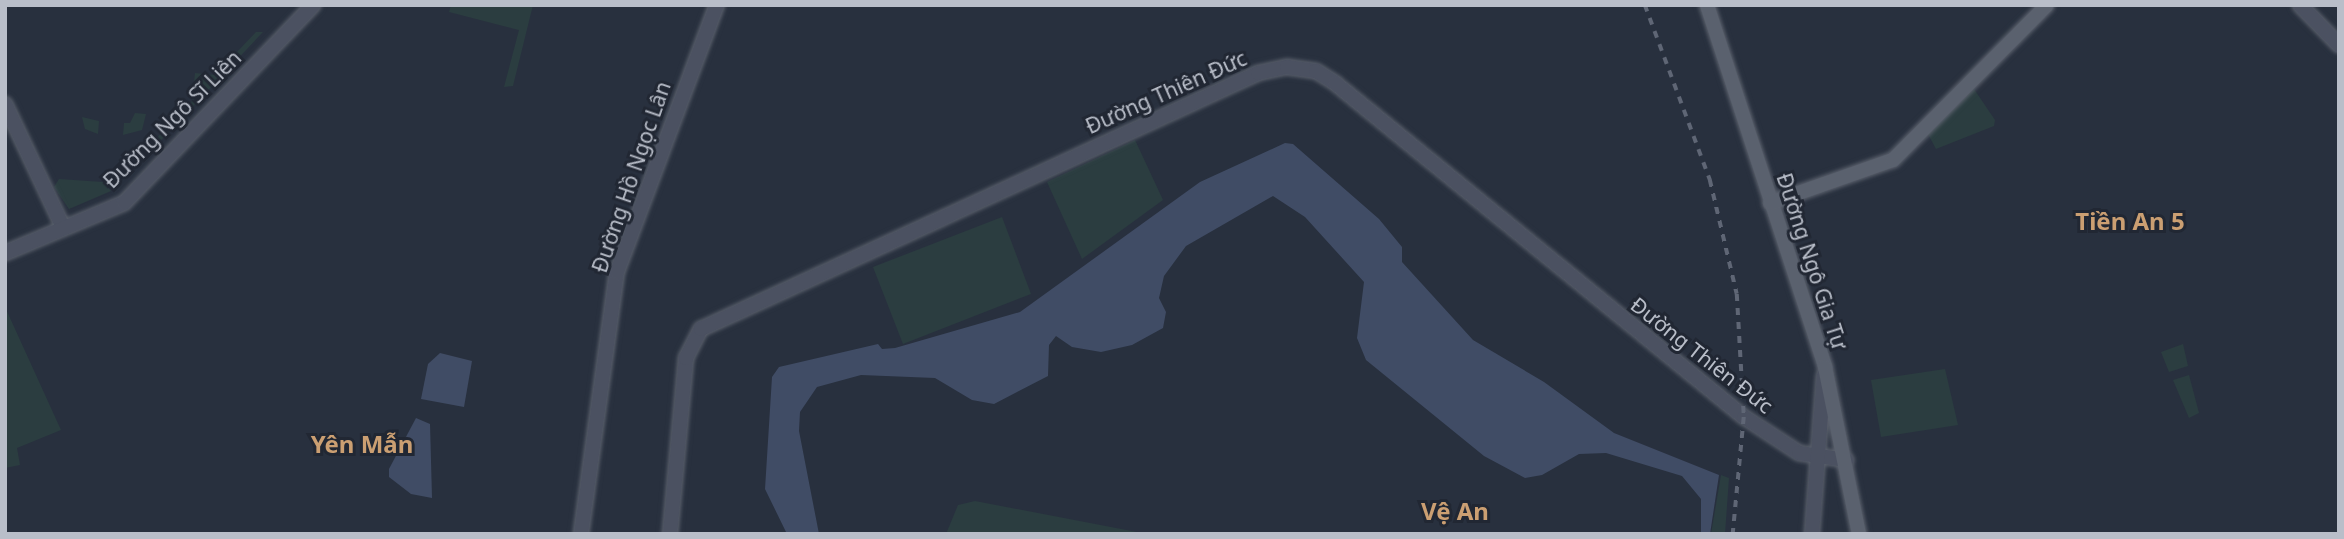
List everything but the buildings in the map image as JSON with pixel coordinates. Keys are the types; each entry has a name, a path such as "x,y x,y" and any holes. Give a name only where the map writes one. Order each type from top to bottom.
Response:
{"main road":[{"name":"Đường Ngô Sĩ Liên","path":"5,253 124,203 313,5"},
{"name":"Đường Hồ Ngọc Lân","path":"581,534 617,272 717,5"},
{"name":"Đường Ngô Gia Tự","path":"1707,5 1825,367 1859,534"},
{"path":"2300,5 2339,45"},
{"path":"1770,203 1893,160 2045,6"},
{"name":"Đường Thiên Đức","path":"670,534 686,358 701,329 1258,72 1287,67 1316,71 1335,83 1744,417 1799,453 1846,460"},
{"path":"5,104 63,227"},
{"path":"1812,534 1825,367"}],"shaded area":[{"path":"451,5 533,5 513,86 504,87 519,30 449,12"},
{"path":"256,32 263,32 149,153 150,145 192,101 195,73 215,75"},
{"path":"1974,89 1995,120 1994,126 1936,149 1928,134"},
{"path":"135,113 146,114 142,130 123,135 124,123 130,123"},
{"path":"82,117 99,121 98,134 85,129"},
{"path":"1135,140 1163,200 1082,259 1047,182"},
{"path":"59,179 103,182 111,191 69,209 54,187"},
{"path":"1002,217 1031,294 903,344 873,267"},
{"path":"5,307 61,430 17,448 20,465 5,468"},
{"path":"2183,344 2188,366 2169,372 2161,352"},
{"path":"1945,369 1958,425 1881,437 1871,380"},
{"path":"2189,375 2199,413 2189,418 2173,380"},
{"path":"1721,475 1729,478 1725,534 1711,534"},
{"path":"975,501 1143,534 946,534 958,505"}],"water":[{"path":"1285,143 1293,144 1379,219 1402,247 1402,262 1473,340 1544,382 1614,433 1719,475 1710,534 1701,534 1701,499 1682,476 1606,453 1579,454 1542,475 1525,478 1484,456 1366,360 1357,338 1364,282 1305,217 1273,196 1186,246 1164,276 1159,298 1166,312 1163,328 1132,345 1101,352 1072,347 1056,336 1049,345 1048,376 994,404 972,400 935,378 861,375 817,387 800,412 799,431 819,534 787,534 765,489 772,377 779,367 878,344 882,349 895,348 1020,312 1200,182"},
{"path":"440,353 472,361 464,407 421,399 428,364"},
{"path":"416,418 430,424 432,498 411,494 389,477 389,469"}],"railway":[{"path":"1645,5 1710,180 1737,294 1744,417 1733,534"}],"district":[{"name":"Tiền An 5","path":"2130,221"},
{"name":"Yên Mẫn","path":"362,444"},
{"name":"Vệ An","path":"1455,511"}]}
